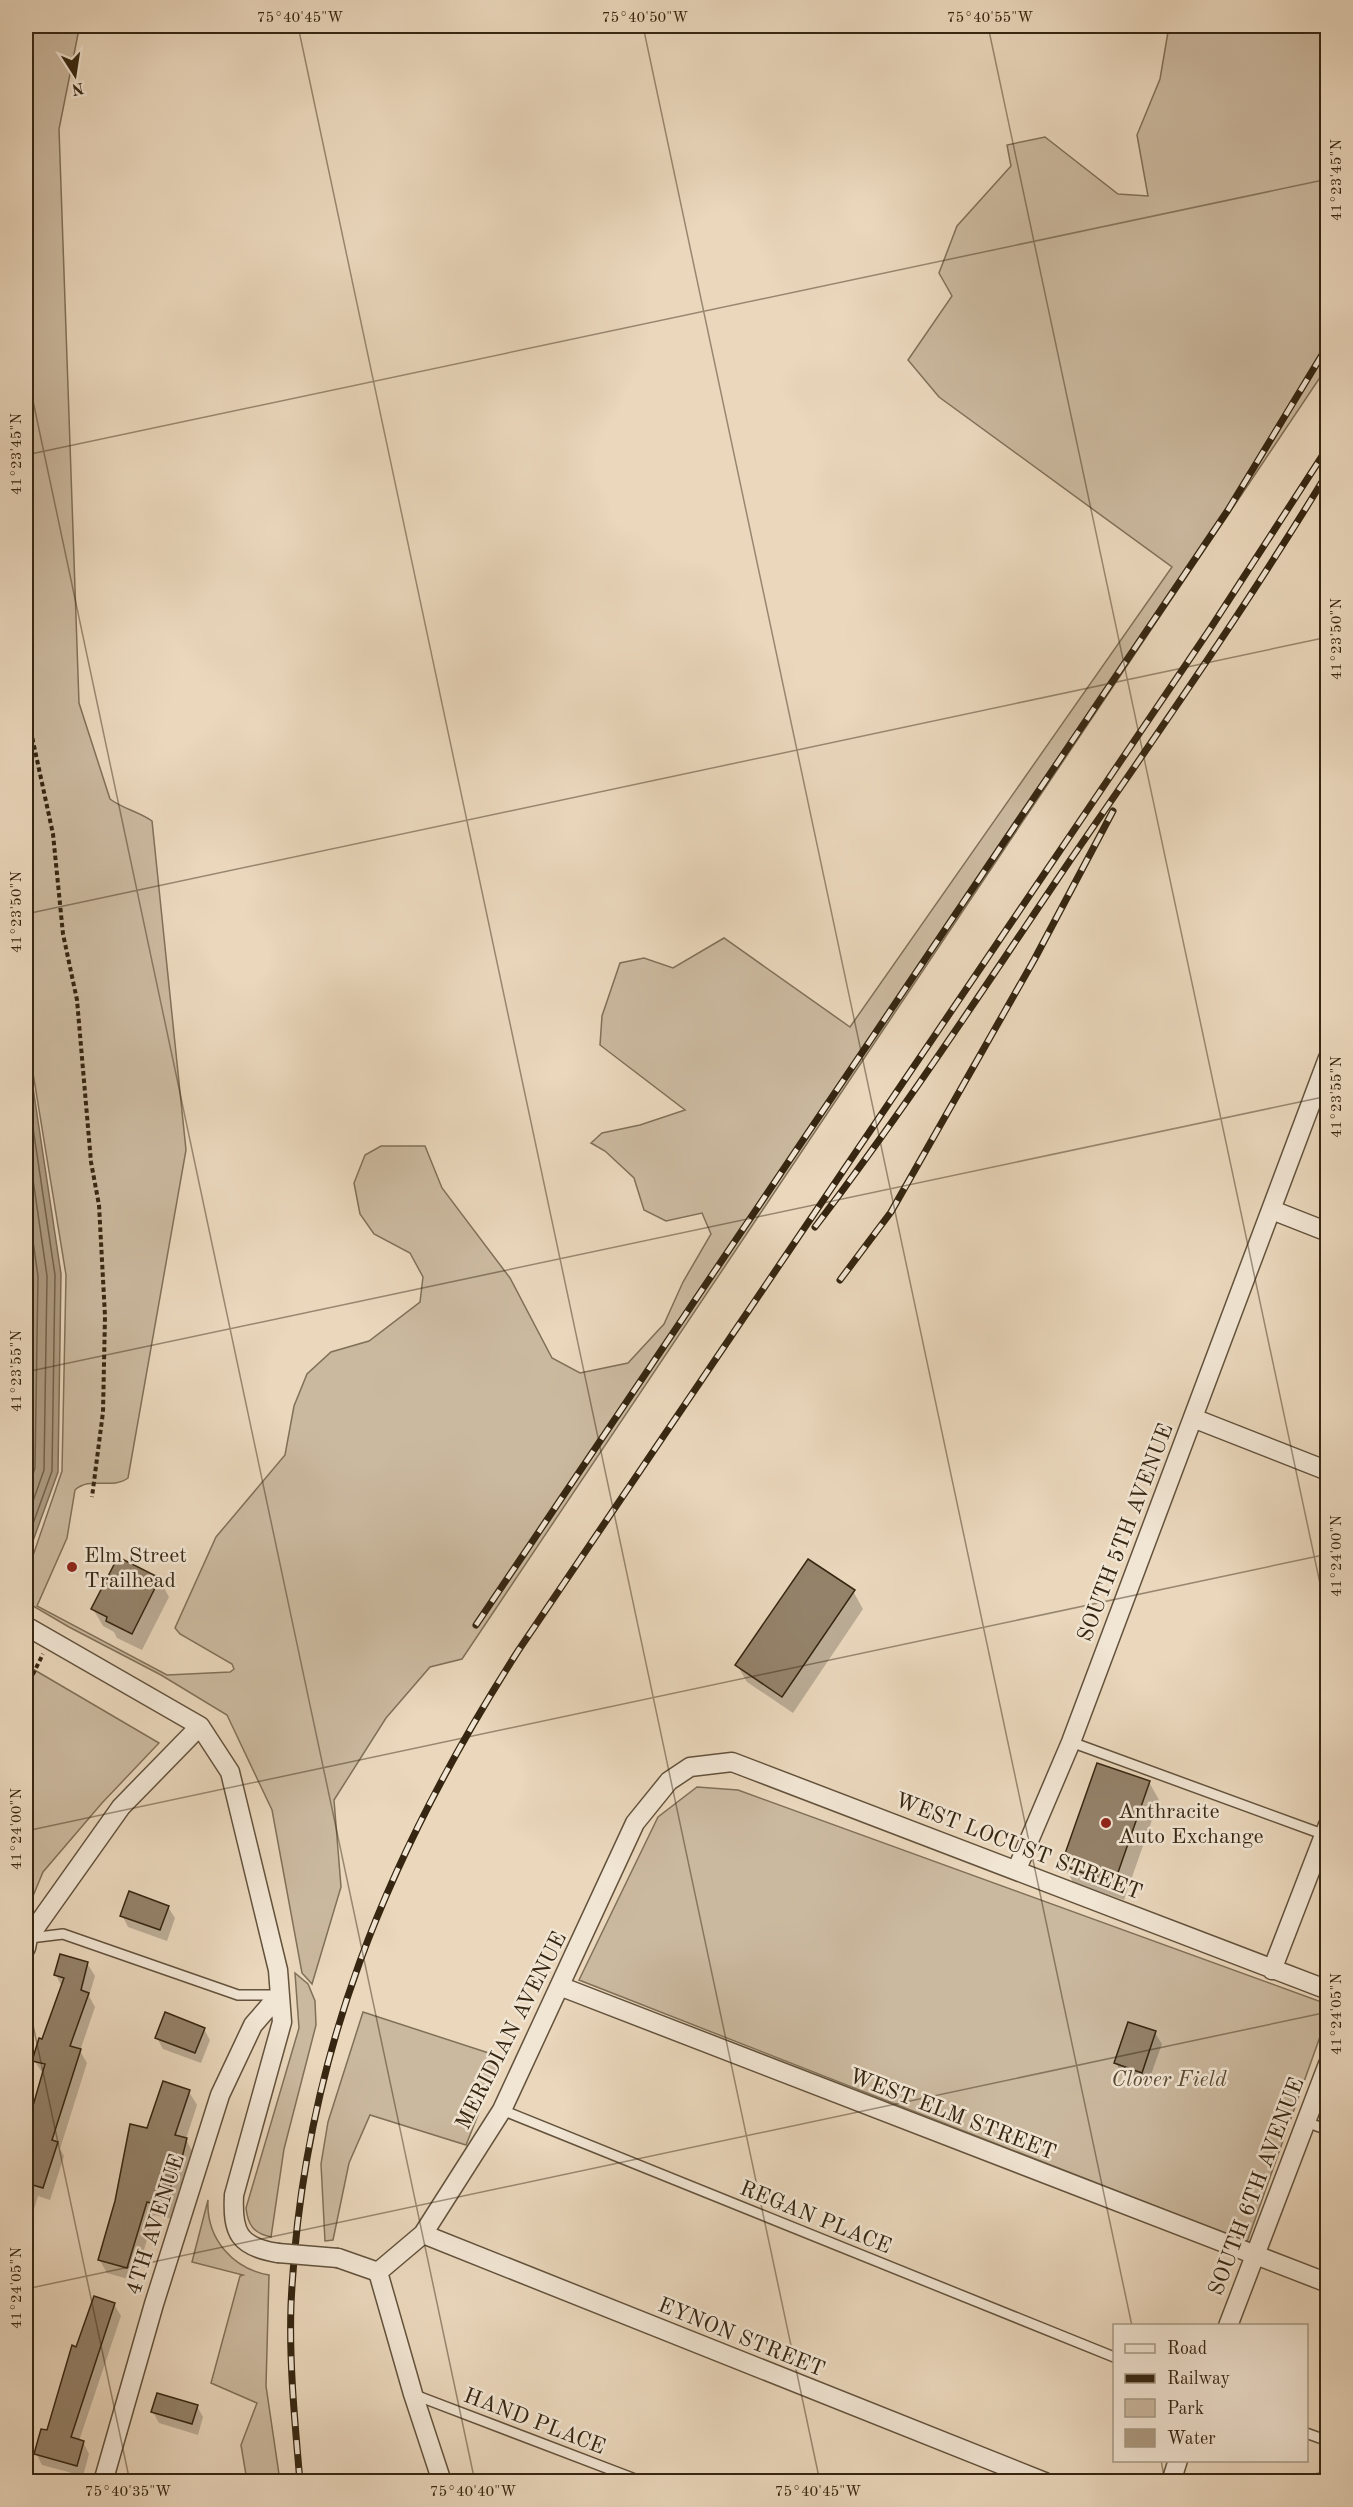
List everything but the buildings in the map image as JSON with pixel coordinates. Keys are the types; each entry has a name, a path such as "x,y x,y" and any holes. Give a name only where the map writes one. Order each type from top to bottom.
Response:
{"street":[{"name":"SOUTH 5TH AVENUE","path":"1017,1869 1071,1742 1328,1058"},
{"path":"1272,1210 1328,1232"},
{"path":"1193,1418 1328,1471"},
{"path":"37,1633 200,1726 230,1772 275,1959 282,2022 234,2195 233,2215 238,2233 246,2244 257,2250 338,2258 378,2272 412,2394 442,2481"},
{"path":"27,1943 120,1807 200,1726"},
{"name":"WEST LOCUST STREET","path":"690,1767 732,1762 1017,1869 1328,1990"},
{"name":"MERIDIAN AVENUE","path":"378,2272 423,2234 502,2110 562,1987 636,1822 669,1781 690,1767"},
{"path":"1272,1970 1326,1832"},
{"name":"WEST ELM STREET","path":"562,1987 1328,2283"},
{"name":"4TH AVENUE","path":"103,2481 154,2304 220,2095 253,2025 279,1995"},
{"name":"SOUTH 6TH AVENUE","path":"1228,2324 1328,2064"},
{"name":"EYNON STREET","path":"423,2234 1044,2481"},
{"path":"1171,2481 1177,2462"}],"lane":[{"path":"1071,1742 1326,1832"},
{"path":"27,1943 63,1934 238,1995 279,1995"},
{"name":"REGAN PLACE","path":"502,2110 1113,2357"},
{"path":"1306,2122 1328,2130"},
{"name":"HAND PLACE","path":"412,2394 644,2481"},
{"path":"1308,2434 1328,2440"}],"path":[{"path":"26,686 28,718 53,834 63,934 77,1000 91,1162 99,1205 105,1316 103,1412 92,1497"},
{"path":"26,1688 37,1633"}],"green space":[{"path":"26,26 83,26 79,29 59,129 79,703 110,799 152,821 186,1150 128,1478 115,1483 87,1484 75,1490 67,1538 37,1606 167,1675 230,1672 234,1669 232,1664 180,1634 175,1628 216,1537 285,1455 294,1406 307,1374 331,1352 369,1341 420,1302 423,1277 410,1253 374,1234 360,1214 354,1183 365,1155 381,1146 425,1146 442,1188 510,1278 552,1358 580,1373 628,1363 664,1324 683,1282 711,1234 702,1213 666,1221 644,1210 634,1178 605,1151 591,1143 602,1133 640,1125 685,1110 600,1045 602,1016 620,963 644,958 673,968 724,938 850,1027 1172,567 939,397 908,360 952,296 939,273 957,226 1011,166 1007,145 1045,137 1118,194 1148,196 1137,135 1160,79 1169,26 1327,26 1327,367 462,1659 430,1667 386,1718 334,1800 341,1887 312,1984 302,1973 272,1810 227,1715 161,1675 33,1606 26,1597 26,1576 62,1471 66,1275 26,1030"},
{"path":"26,1665 159,1743 102,1803 43,1872 26,1913"},
{"name":"Clover Field","path":"697,1787 738,1790 1327,2004 1327,2017 1247,2242 579,1980 658,1817"},
{"path":"295,1973 308,1984 315,2001 316,2025 284,2149 271,2237 253,2228 248,2220 246,2208 299,2028"},
{"path":"363,2012 501,2057 466,2145 370,2115 349,2163 333,2240 325,2241 321,2164 328,2122"},
{"path":"208,2200 212,2228 217,2240 225,2250 244,2266 269,2275 266,2386 280,2481 247,2481 241,2445 257,2403 211,2383 240,2276 243,2275 192,2262"}],"water":[{"path":"26,1041 61,1274 58,1472 26,1560"}],"railway":[{"path":"476,1625 1228,510 1328,345"},
{"path":"300,2482 294,2416 291,2305 299,2215 313,2128 333,2044 360,1963 392,1883 429,1805 471,1728 518,1651 1210,629 1328,447"},
{"path":"815,1227 913,1092 1234,621 1328,472"},
{"path":"840,1280 891,1212 1034,960 1113,811"}],"place":[{"name":"Elm Street Trailhead","path":"72,1567"},
{"name":"Anthracite Auto Exchange","path":"1106,1823"}]}
